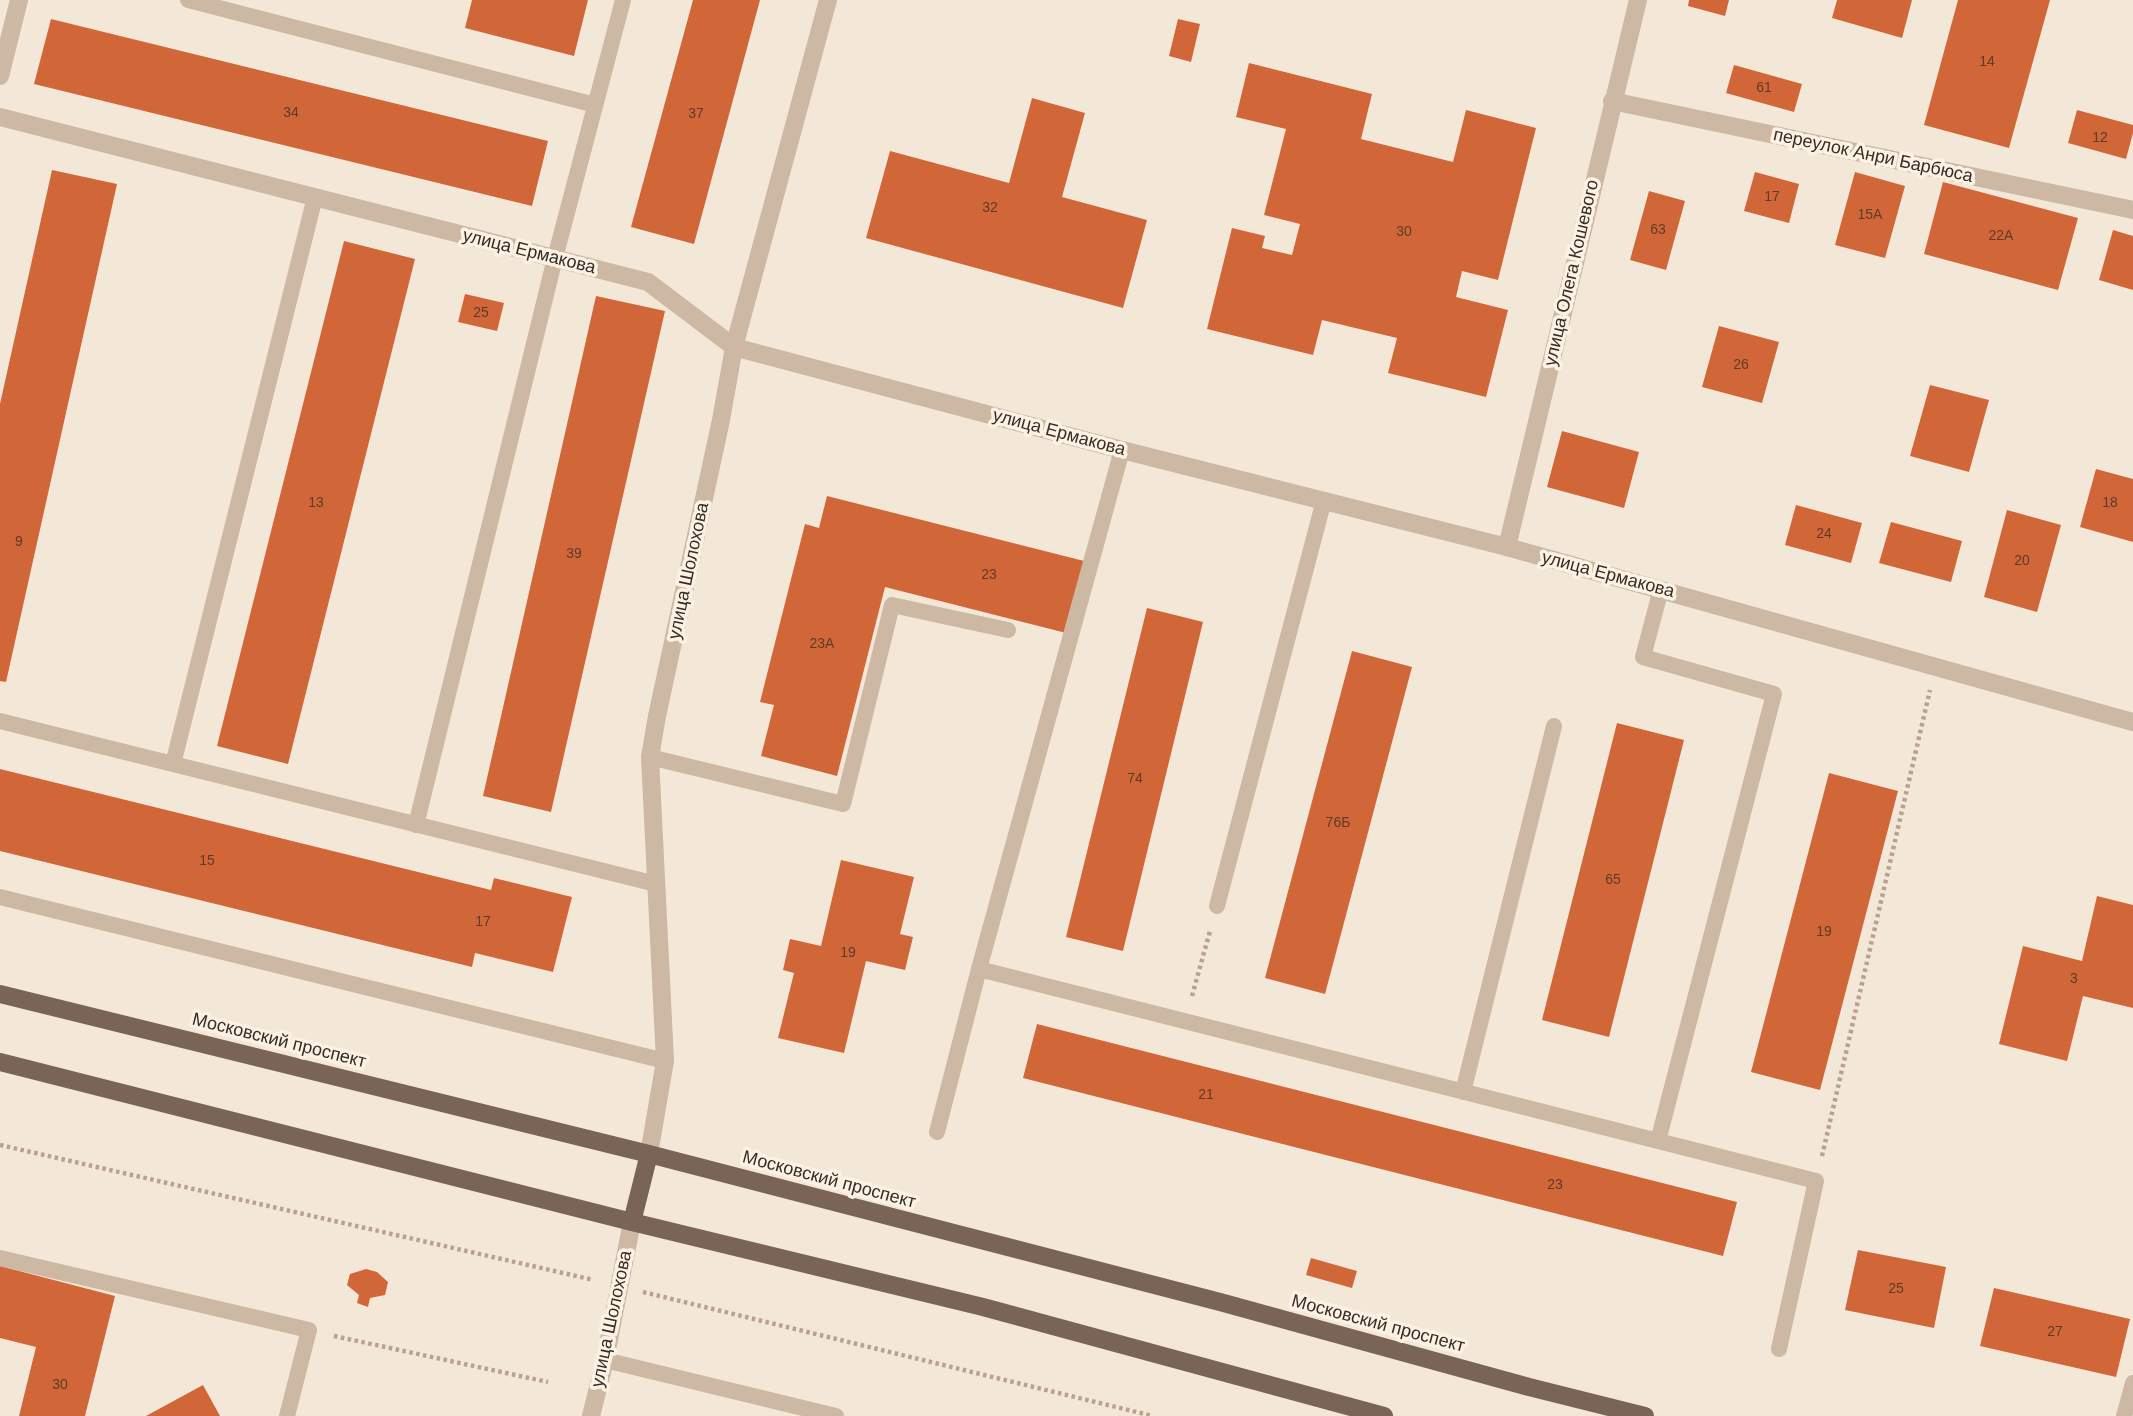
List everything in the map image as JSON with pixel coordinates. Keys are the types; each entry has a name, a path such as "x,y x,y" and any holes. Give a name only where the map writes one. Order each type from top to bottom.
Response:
{"main road":[{"name":"Московский проспект","path":"0,994 649,1154 1646,1416"},
{"path":"0,1062 632,1222 983,1307 1384,1416"},
{"path":"632,1222 649,1154"}],"street":[{"path":"0,76 19,0"},
{"name":"улица Шолохова","path":"649,1154 665,1061 650,757 734,346 828,0"},
{"name":"улица Олега Кошевого","path":"1507,547 1637,0"},
{"name":"переулок Анри Барбюса","path":"1612,101 2133,210"},
{"name":"улица Ермакова","path":"0,117 648,282 734,346 1122,450 1507,547 2133,722"},
{"name":"улица Шолохова","path":"591,1416 632,1222"}],"lane":[{"path":"188,0 595,106"},
{"path":"416,825 555,258 623,0"},
{"path":"173,764 315,197"},
{"path":"937,1132 979,969 1122,450"},
{"path":"1217,906 1324,500"},
{"path":"1658,1141 1774,694 1643,657 1661,589"},
{"path":"650,757 843,804 892,605 1008,630"},
{"path":"0,721 656,884"},
{"path":"1463,1092 1554,726"},
{"path":"0,897 665,1061"},
{"path":"979,969 1816,1181 1779,1349"},
{"path":"0,1258 309,1330 287,1416"},
{"path":"604,1360 836,1416"},
{"path":"2124,1416 2133,1383"}],"path":[{"path":"1816,1181 1935,666"},
{"path":"1185,1021 1217,906"},
{"path":"0,1145 619,1286 1153,1416"},
{"path":"309,1330 548,1382"}],"building":[{"path":"472,0 588,0 574,56 465,28"},
{"path":"693,0 760,0 694,244 631,227"},
{"path":"1689,0 1729,0 1725,16 1688,6"},
{"path":"1837,0 1912,0 1902,38 1832,18"},
{"path":"1958,0 2050,0 2009,148 1924,125"},
{"path":"51,19 548,141 532,206 34,84"},
{"path":"1178,19 1200,24 1191,62 1169,56"},
{"path":"1249,63 1372,94 1361,139 1453,162 1466,110 1536,128 1498,280 1462,271 1456,297 1508,310 1486,397 1388,373 1397,338 1322,320 1313,355 1207,329 1232,228 1265,236 1262,248 1292,255 1300,224 1264,215 1286,129 1236,117"},
{"path":"1734,65 1802,84 1794,112 1726,93"},
{"path":"1032,98 1085,113 1062,197 1147,220 1123,308 866,238 890,151 1009,183"},
{"path":"2077,110 2133,125 2126,159 2068,143"},
{"path":"52,170 117,184 6,682 0,681 0,404"},
{"path":"1755,172 1799,184 1789,223 1744,211"},
{"path":"1855,172 1905,186 1885,258 1835,245"},
{"path":"1943,182 2078,218 2058,290 1924,254"},
{"path":"1649,191 1685,201 1666,270 1630,260"},
{"path":"2113,230 2133,236 2133,290 2099,280"},
{"path":"344,241 415,259 288,764 217,746"},
{"path":"465,294 504,303 497,331 458,322"},
{"path":"596,296 665,311 551,812 483,796"},
{"path":"1719,326 1779,342 1762,403 1702,387"},
{"path":"1930,385 1989,400 1969,472 1910,456"},
{"path":"1562,431 1639,452 1624,508 1547,487"},
{"path":"2096,469 2133,479 2133,542 2080,527"},
{"path":"827,496 1092,563 1074,635 885,587 837,776 761,756 774,705 760,702 805,524 819,528"},
{"path":"1796,505 1862,523 1851,563 1785,545"},
{"path":"2007,510 2061,525 2037,612 1984,597"},
{"path":"1891,522 1962,541 1951,582 1879,563"},
{"path":"1147,608 1203,622 1123,951 1066,937"},
{"path":"1352,651 1412,667 1325,994 1265,978"},
{"path":"1617,723 1684,740 1609,1037 1542,1020"},
{"path":"0,769 491,890 494,878 572,897 553,972 475,953 472,967 0,851"},
{"path":"1829,773 1898,791 1820,1090 1751,1072"},
{"path":"841,860 914,877 900,934 913,937 905,970 866,961 844,1053 778,1038 794,973 783,970 790,939 821,946"},
{"path":"2097,896 2133,905 2133,1008 2083,996 2067,1061 1999,1044 2023,946 2082,961"},
{"path":"1037,1024 1737,1202 1723,1256 1023,1078"},
{"path":"1858,1250 1946,1267 1934,1328 1845,1310"},
{"path":"1311,1258 1357,1271 1352,1288 1306,1275"},
{"path":"0,1266 115,1296 85,1416 19,1416 36,1347 0,1338"},
{"path":"366,1269 377,1272 388,1282 385,1295 370,1298 368,1307 357,1303 359,1295 347,1285 350,1274"},
{"path":"1994,1288 2130,1319 2116,1377 1980,1346"},
{"path":"203,1385 220,1416 146,1416"}]}
